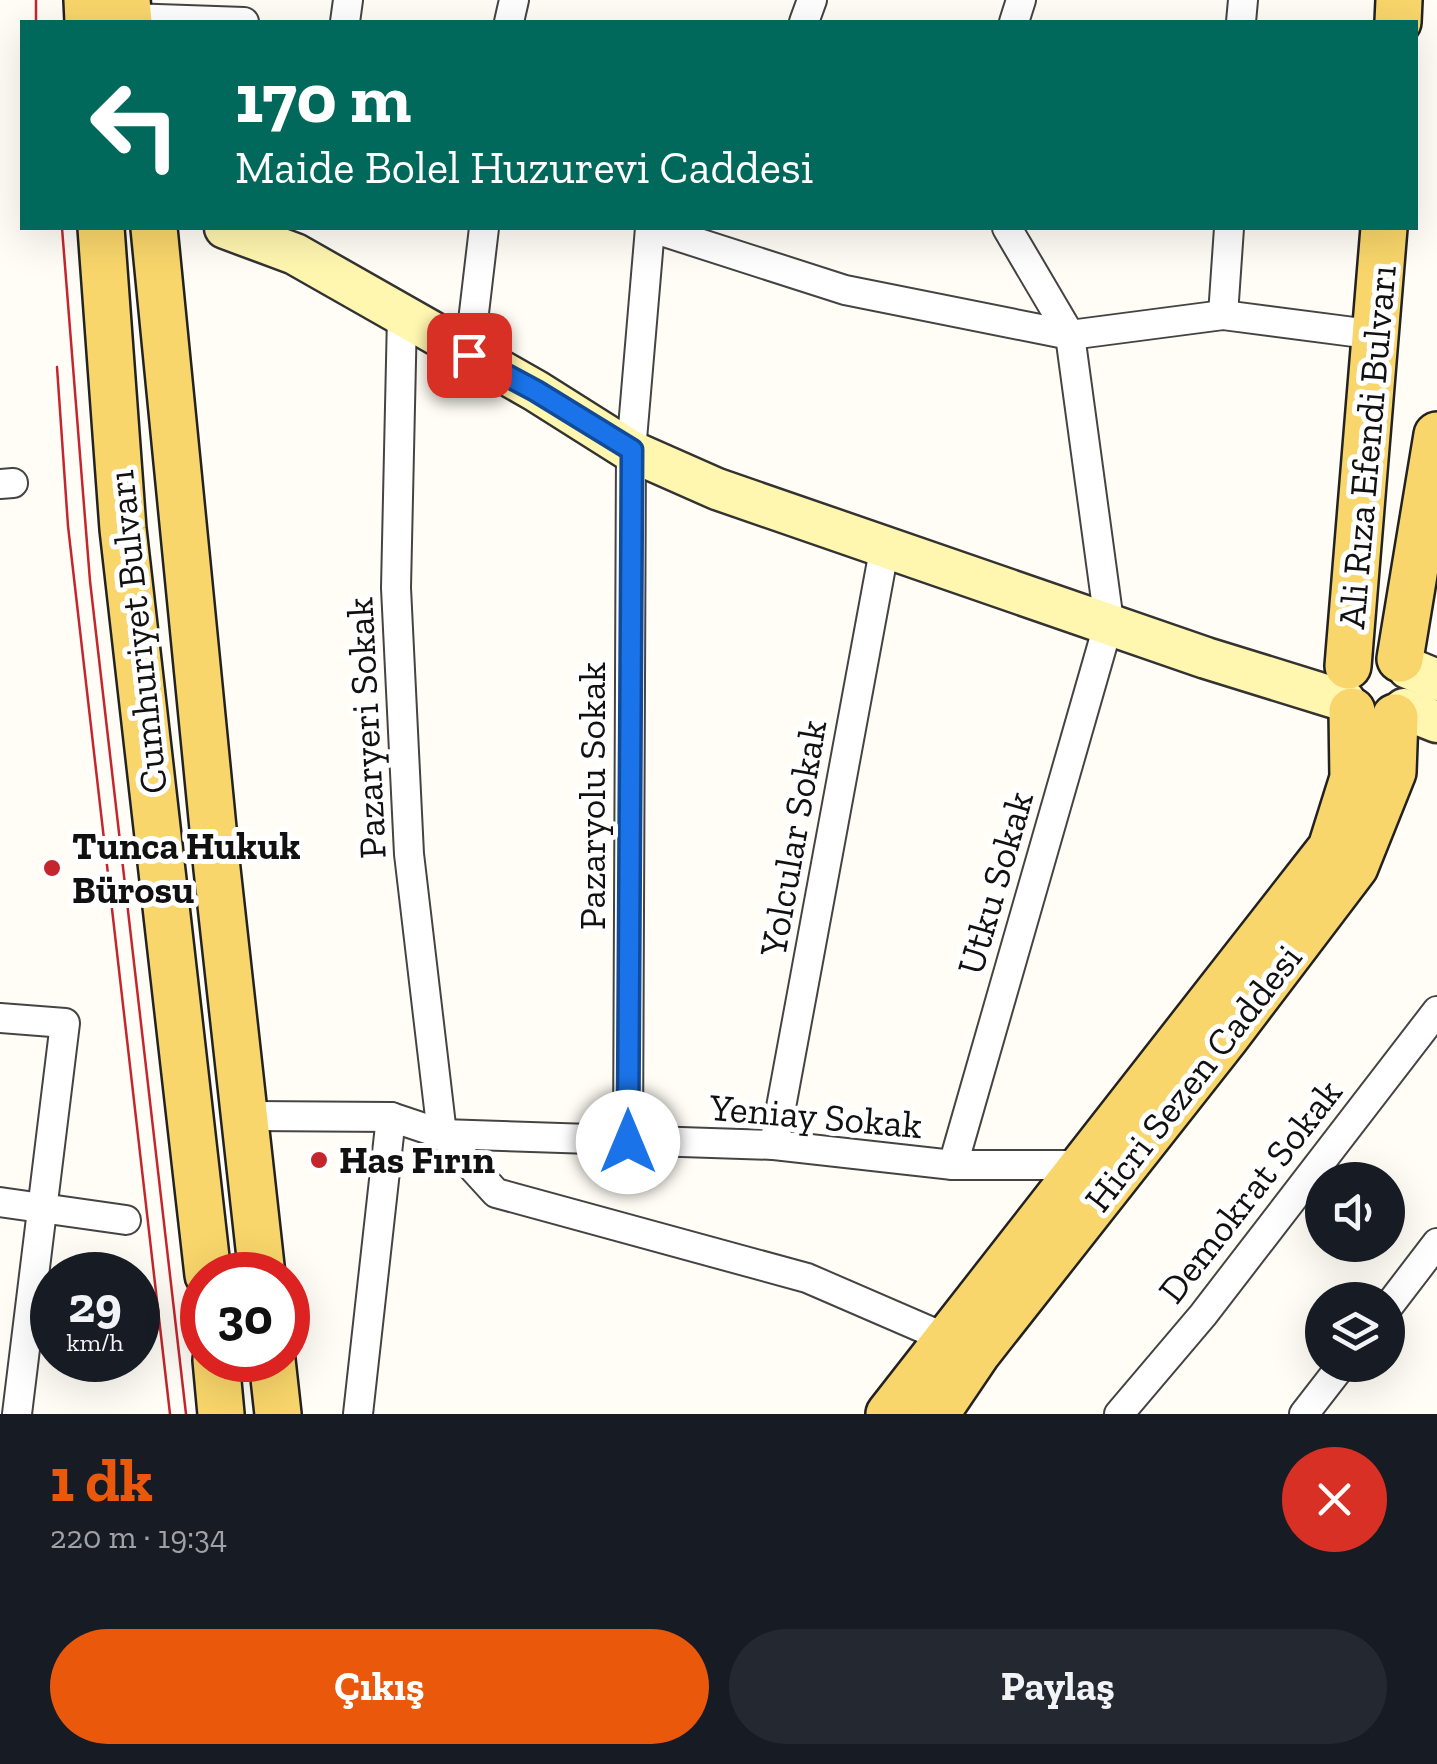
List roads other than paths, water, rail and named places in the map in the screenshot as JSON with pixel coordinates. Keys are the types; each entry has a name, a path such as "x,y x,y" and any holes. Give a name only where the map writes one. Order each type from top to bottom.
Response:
{"main road":[{"path":"87,0 118,16"},
{"name":"Cumhuriyet Bulvarı","path":"100,230 123,528 205,1252"},
{"name":"Cumhuriyet Bulvarı","path":"154,230 259,1252"},
{"path":"230,230 295,254 632,450 717,488 1109,622 1230,638 1387,691 1331,848 889,1414"},
{"name":"Ali Rıza Efendi Bulvarı","path":"1384,230 1377,335 1387,691"},
{"name":"Ali Rıza Efendi Bulvarı","path":"1387,691 1437,434"},
{"name":"Hicri Sezen Caddesi","path":"936,1414 978,1352 1355,867 1393,772 1387,691"},
{"path":"218,1382 222,1414"},
{"path":"274,1382 278,1414"}],"street":[{"path":"118,16 193,10 236,20"},
{"path":"469,355 484,230"},
{"name":"Pazaryolu Sokak","path":"628,1142 632,450 651,230"},
{"path":"657,230 845,290 1070,335 1223,315 1377,335"},
{"path":"1008,230 1070,335 1109,622"},
{"path":"1223,315 1228,230"},
{"name":"Pazaryeri Sokak","path":"402,316 398,644 409,854 442,1134"},
{"name":"Yolcular Sokak","path":"774,1145 885,545"},
{"name":"Utku Sokak","path":"953,1165 1109,622"},
{"name":"Demokrat Sokak","path":"1118,1414 1203,1315 1437,1011"},
{"path":"0,1018 66,1023 17,1414"},
{"name":"Yeniay Sokak","path":"244,1116 390,1117 442,1134 774,1145 953,1165 1084,1165"},
{"path":"358,1414 390,1117"},
{"path":"442,1134 496,1193 807,1278 948,1339"},
{"path":"0,1202 126,1220"},
{"path":"1405,1285 1437,1243"},
{"path":"1304,1414 1329,1382"}],"tram line":[{"path":"36,0 36,20"},
{"path":"62,230 90,581 186,1414"},
{"path":"57,367 68,526 170,1414"}],"place":[{"name":"Tunca Hukuk Bürosu","path":"52,868"},
{"name":"Has Fırın","path":"319,1160"}]}
